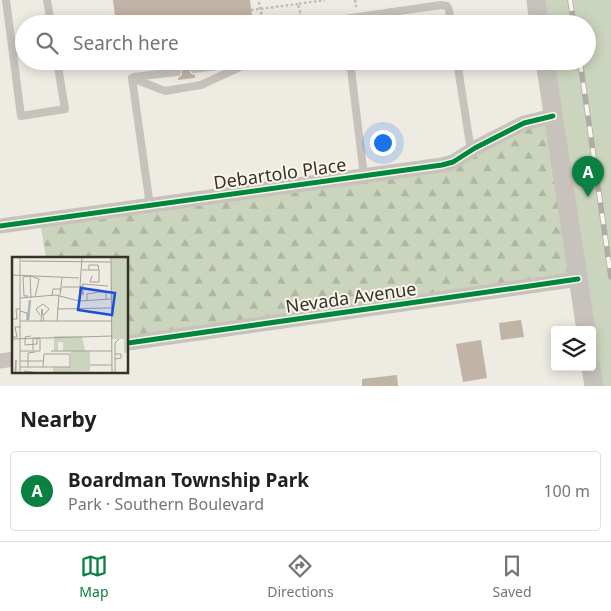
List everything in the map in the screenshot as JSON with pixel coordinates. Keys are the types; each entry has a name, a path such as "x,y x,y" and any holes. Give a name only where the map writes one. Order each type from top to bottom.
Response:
{"street":[{"path":"536,0 538,15"},
{"path":"546,70 585,326"},
{"name":"Debartolo Place","path":"0,226 442,165 453,162 471,150 524,123 553,116"},
{"name":"Nevada Avenue","path":"129,343 513,289 578,278"},
{"path":"592,371 594,386"}],"lane":[{"path":"6,0 15,70"},
{"path":"48,0 50,15"},
{"path":"448,0 450,15"},
{"path":"370,15 441,5 447,6 449,10"},
{"path":"387,15 390,12"},
{"path":"15,70 21,116 65,109 58,70"},
{"path":"132,78 164,91 201,86 234,70"},
{"path":"351,70 364,176"},
{"path":"458,70 471,150"},
{"path":"132,78 177,72"},
{"path":"132,78 150,206"}],"path":[{"path":"251,10 324,0"},
{"path":"355,0 356,8"},
{"path":"259,2 262,15"},
{"path":"298,4 301,15"}],"green space":[{"path":"536,0 611,0 611,386 594,386 592,371 596,371 596,326 591,326 547,70 596,70 596,15 538,15"},
{"path":"611,0 611,386 596,371 596,326 591,326 578,279 129,343 129,257 46,257 40,221 442,165 553,115 581,70 596,70 596,15"}],"building":[{"path":"113,0 250,0 252,15 115,15"},
{"path":"189,70 191,74 195,75 195,78 178,80 182,75 182,71"},
{"path":"521,320 524,337 501,340 499,323"},
{"path":"481,340 487,378 463,382 456,344"},
{"path":"397,375 398,386 362,386 362,379"}],"railway":[{"path":"570,0 572,15"},
{"path":"581,70 611,277"}],"cycle path":[{"path":"0,226 442,165 453,162 475,148 524,123 553,116"},
{"path":"129,343 578,279"}],"place":[{"name":"Boardman Township Park","path":"588,197"}]}
